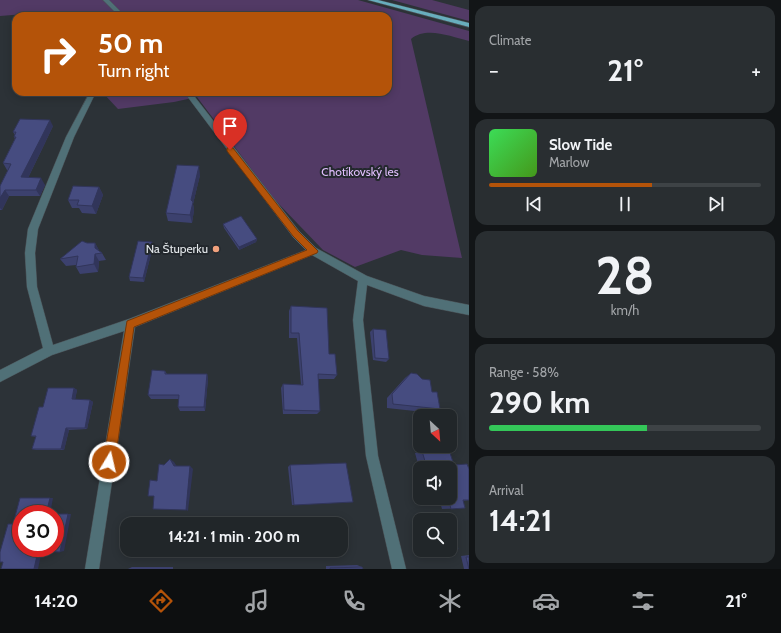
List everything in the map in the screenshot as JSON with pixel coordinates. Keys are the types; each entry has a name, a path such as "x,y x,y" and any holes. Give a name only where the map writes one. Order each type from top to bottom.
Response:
{"main road":[{"path":"371,0 469,25"}],"street":[{"path":"106,0 118,12"},
{"path":"49,351 32,287 30,253 33,229 70,138 91,96"},
{"path":"190,96 286,221 314,251 362,279 424,301 469,310"},
{"path":"0,376 49,351 130,324 314,251"},
{"path":"362,279 358,320 372,456 399,569"},
{"path":"92,569 130,324"}],"green space":[{"name":"Chotíkovský les","path":"0,0 358,0 469,31 469,41 447,35 432,33 417,35 411,39 462,258 422,255 401,250 355,267 323,250 274,199 197,97 174,102 118,109 106,96 392,96 392,12 12,12 12,15 0,16"},
{"path":"392,0 432,0 469,10 469,21"}],"building":[{"path":"20,119 50,120 21,177 41,178 36,190 5,190 0,198 0,186 11,164 3,163 16,137 14,137 16,132 13,132"},
{"path":"177,165 199,166 191,200 193,202 190,215 166,213"},
{"path":"73,186 99,187 92,206 77,205 79,200 68,200"},
{"path":"241,216 257,239 239,247 223,224"},
{"path":"82,241 87,243 95,243 95,248 102,253 95,254 94,264 76,267 78,256 60,259"},
{"path":"138,241 152,242 143,278 129,277"},
{"path":"291,306 327,308 329,354 335,354 337,375 318,374 320,411 284,410 283,384 303,385 299,333 291,333"},
{"path":"373,329 386,330 389,359 375,358"},
{"path":"152,370 165,371 165,374 207,374 204,407 178,407 179,395 148,395"},
{"path":"411,373 417,374 422,379 430,380 432,392 437,392 440,409 393,404 392,394"},
{"path":"48,388 74,388 72,399 90,400 85,428 66,428 61,449 32,449 36,436 31,436 39,407 43,407"},
{"path":"423,453 450,453 453,461 425,461"},
{"path":"170,459 174,466 190,466 186,510 153,509 154,496 148,496 150,480 157,481 159,464 164,465"},
{"path":"346,463 353,502 294,505 290,465"},
{"path":"467,464 469,469 469,500 463,500 465,508 451,509 450,505 457,505 457,465"},
{"path":"20,498 50,498 48,505 18,505"},
{"path":"64,514 68,514 64,533"},
{"path":"8,524 12,524 12,557 37,557 34,569 1,569 3,562 0,562 0,552"},
{"path":"466,557 469,557 469,569"},
{"path":"362,567 363,569 330,569 330,568"}],"place":[{"name":"Na Štuperku","path":"216,249"}],"route":[{"path":"109,462 130,324 314,251 296,234 230,150"}]}
